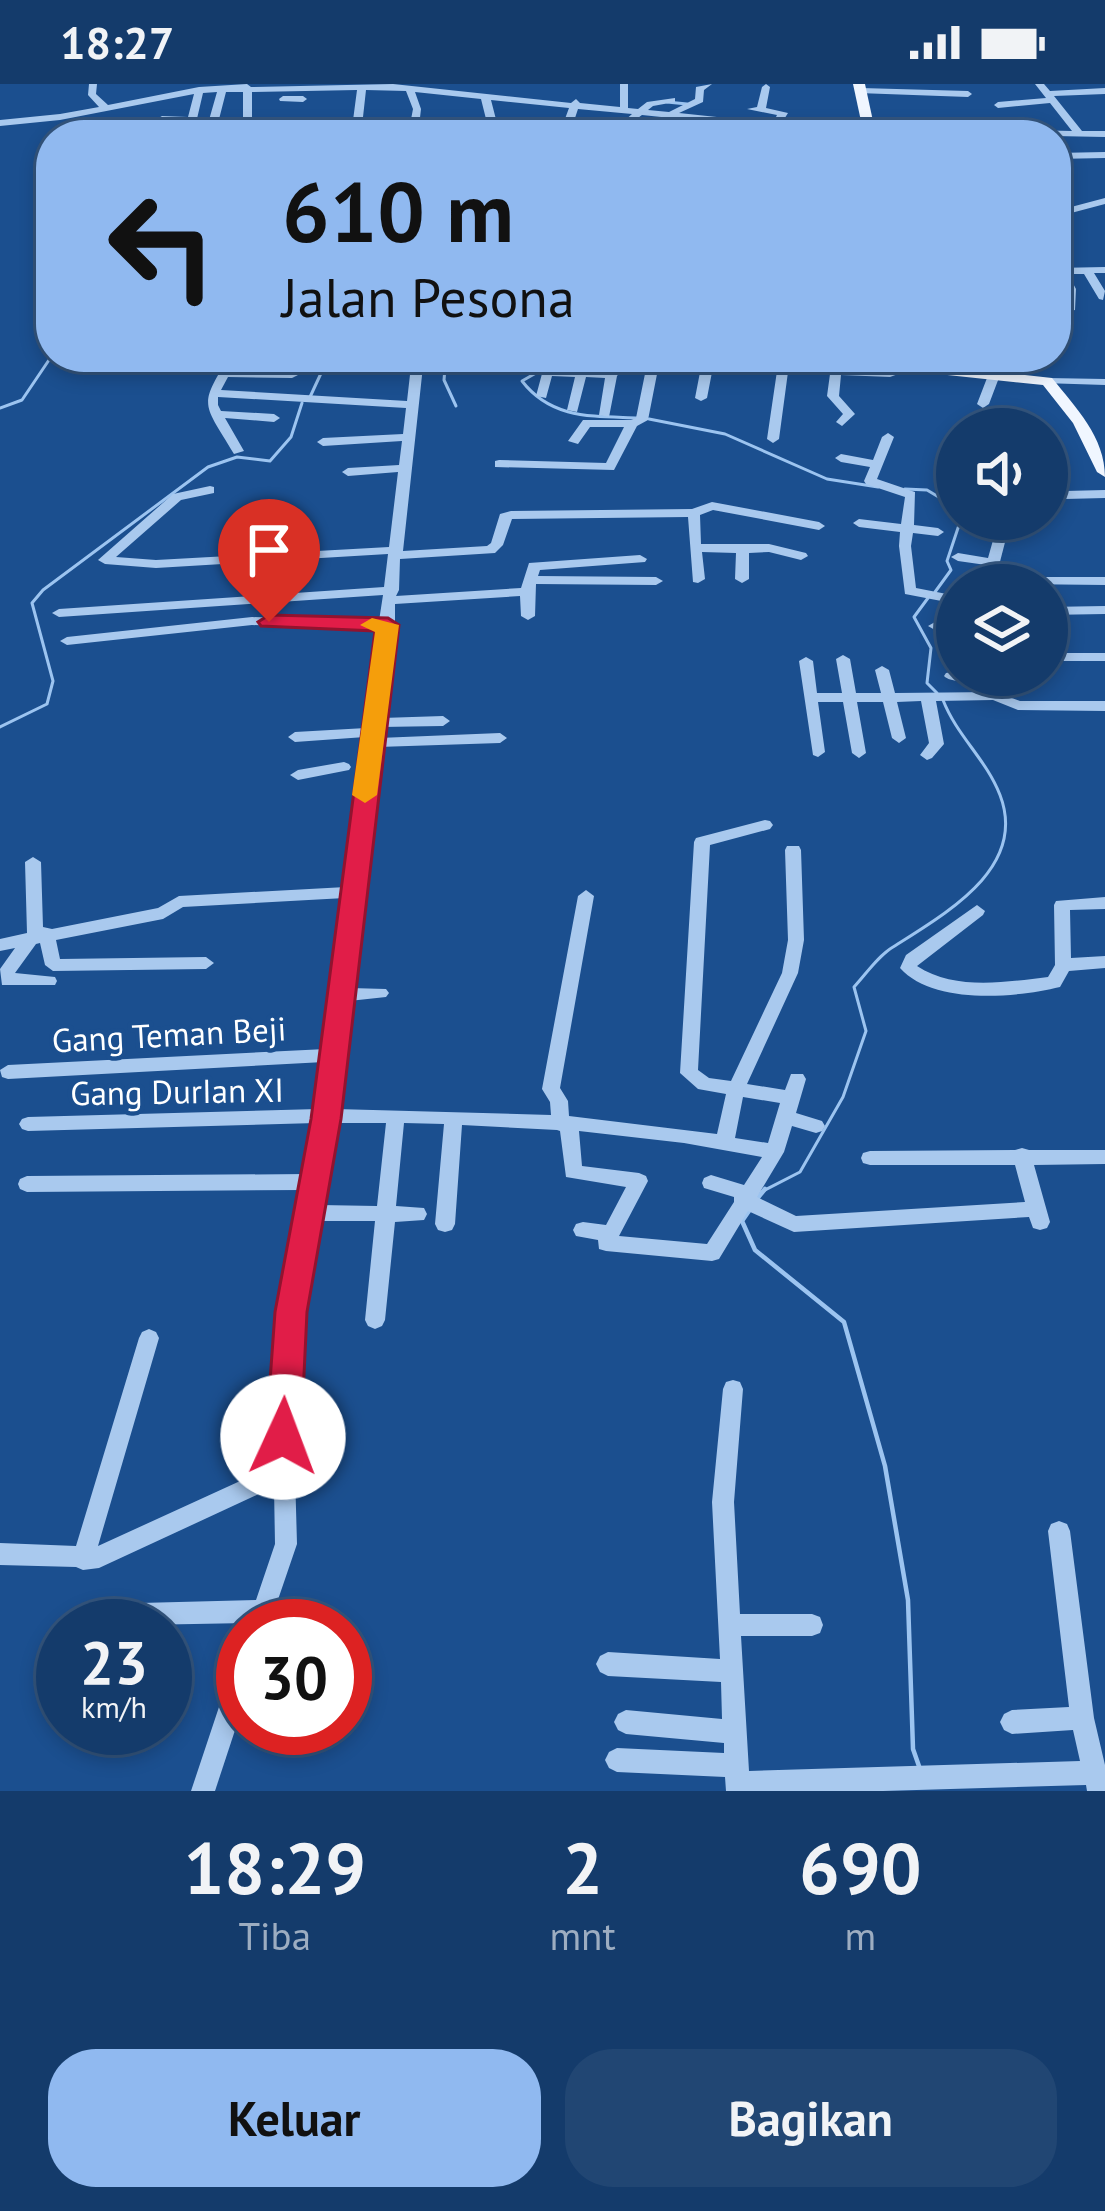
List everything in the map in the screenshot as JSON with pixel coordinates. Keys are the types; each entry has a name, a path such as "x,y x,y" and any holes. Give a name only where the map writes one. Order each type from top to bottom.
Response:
{"main road":[{"path":"972,372 1047,381 1080,422 1105,472"}],"street":[{"path":"93,84 92,95 105,107"},
{"path":"145,84 147,96"},
{"path":"624,84 624,107"},
{"path":"672,113 700,100 699,89 708,84"},
{"path":"1039,84 1068,120"},
{"path":"0,123 147,96 260,86 434,87 707,120"},
{"path":"358,120 362,86"},
{"path":"215,120 229,87"},
{"path":"247,87 247,120"},
{"path":"280,104 284,87"},
{"path":"766,87 756,110 782,113 774,120"},
{"path":"410,88 415,120"},
{"path":"998,105 1078,88 1105,91"},
{"path":"191,120 199,90"},
{"path":"861,92 968,94"},
{"path":"861,92 892,100"},
{"path":"485,94 491,120"},
{"path":"254,120 280,104 303,99"},
{"path":"638,120 646,110 672,100"},
{"path":"570,120 576,102"},
{"path":"592,120 604,105"},
{"path":"161,119 176,120"},
{"path":"1071,124 1100,161 1080,165"},
{"path":"1071,134 1105,134"},
{"path":"1071,208 1105,201"},
{"path":"1071,203 1076,206"},
{"path":"1071,271 1105,270"},
{"path":"1088,272 1103,297"},
{"path":"267,1599 286,1544 291,1312 326,1119 416,372"},
{"path":"542,396 548,372"},
{"path":"572,372 611,375"},
{"path":"605,416 613,372"},
{"path":"574,441 587,423 642,420 655,372"},
{"path":"701,398 707,372"},
{"path":"773,439 782,372"},
{"path":"836,372 833,395 849,415 842,422"},
{"path":"867,372 900,372"},
{"path":"982,404 989,372"},
{"path":"238,451 217,414 213,393 223,374 292,374"},
{"path":"573,410 581,374"},
{"path":"1047,381 1105,382"},
{"path":"213,393 413,405"},
{"path":"217,414 274,418"},
{"path":"499,464 610,466 632,424"},
{"path":"323,442 411,437"},
{"path":"887,437 872,485 910,495 909,586 936,598"},
{"path":"842,458 876,464"},
{"path":"348,472 407,468"},
{"path":"210,490 177,497 105,560 173,563 490,550 504,518 511,515 694,513 712,506 819,526"},
{"path":"1068,495 1105,494"},
{"path":"694,513 698,579"},
{"path":"859,523 936,532"},
{"path":"958,557 990,562 998,540"},
{"path":"695,548 769,548 801,556"},
{"path":"742,580 743,549"},
{"path":"528,616 534,566 640,559"},
{"path":"58,614 656,581"},
{"path":"1068,581 1105,581"},
{"path":"1068,611 1105,610"},
{"path":"67,641 252,621 388,625"},
{"path":"1068,657 1105,657"},
{"path":"843,659 859,753"},
{"path":"806,661 818,752"},
{"path":"882,670 899,738"},
{"path":"810,698 994,697 1032,706 1105,706"},
{"path":"927,755 937,744 930,698"},
{"path":"295,737 443,721"},
{"path":"373,732 500,738"},
{"path":"298,775 344,767"},
{"path":"765,825 702,842 689,1073 700,1083 791,1098 816,1126"},
{"path":"725,1141 736,1089 790,974 796,940 793,850"},
{"path":"33,862 38,935 53,965 206,963"},
{"path":"0,945 164,913 179,902 351,892"},
{"path":"586,896 551,1089 565,1124 573,1172 639,1181 606,1243 704,1254 722,1244 775,1152 791,1098"},
{"path":"977,911 912,959 908,968 932,984 1054,983 1063,964 1062,905 1105,902"},
{"path":"1,981 38,935"},
{"path":"1063,964 1105,962"},
{"path":"1,981 49,981"},
{"path":"338,995 380,993"},
{"name":"Gang Teman Beji","path":"8,1072 332,1055"},
{"name":"Gang DurIan XI","path":"28,1124 326,1119 565,1124 725,1141 775,1152"},
{"path":"445,1224 453,1120"},
{"path":"375,1320 395,1123"},
{"path":"711,1183 788,1223 1038,1215 1022,1155"},
{"path":"870,1158 1105,1157"},
{"path":"27,1184 314,1182"},
{"path":"308,1213 417,1214"},
{"path":"583,1230 609,1234"},
{"path":"83,1559 149,1338"},
{"path":"733,1389 723,1502 737,1779"},
{"path":"0,1554 83,1559 121,1549 284,1472"},
{"path":"616,1760 737,1779 1096,1782 1082,1718 1059,1531"},
{"path":"732,1624 812,1625"},
{"path":"608,1664 732,1671"},
{"path":"1012,1722 1082,1718"},
{"path":"626,1722 732,1732"},
{"path":"203,1791 216,1752"}],"waterway":[{"path":"667,102 687,104"},
{"path":"0,408 22,400 41,372"},
{"path":"310,397 322,372"},
{"path":"445,372 456,406"},
{"path":"535,372 522,381 560,409 639,418"},
{"path":"0,727 47,704 53,681 32,603 43,590 208,467 237,457 270,461 291,437 302,403"},
{"path":"649,419 725,434 827,479 878,487"},
{"path":"905,489 936,495"},
{"path":"935,592 951,570 947,561 954,540"},
{"path":"928,598 914,617 931,648 927,683 936,692"},
{"path":"764,1191 800,1172 843,1097 866,1031 854,987 877,960 977,886 1003,845 1006,821 1000,795 943,700"},
{"path":"756,1200 764,1191"},
{"path":"751,1208 742,1221 755,1250 844,1322 885,1466 908,1600 913,1749 920,1769"}],"slow traffic":[{"path":"365,795 388,625 372,625"}],"route":[{"path":"269,622 388,625 326,1119 291,1312 283,1437"}]}
